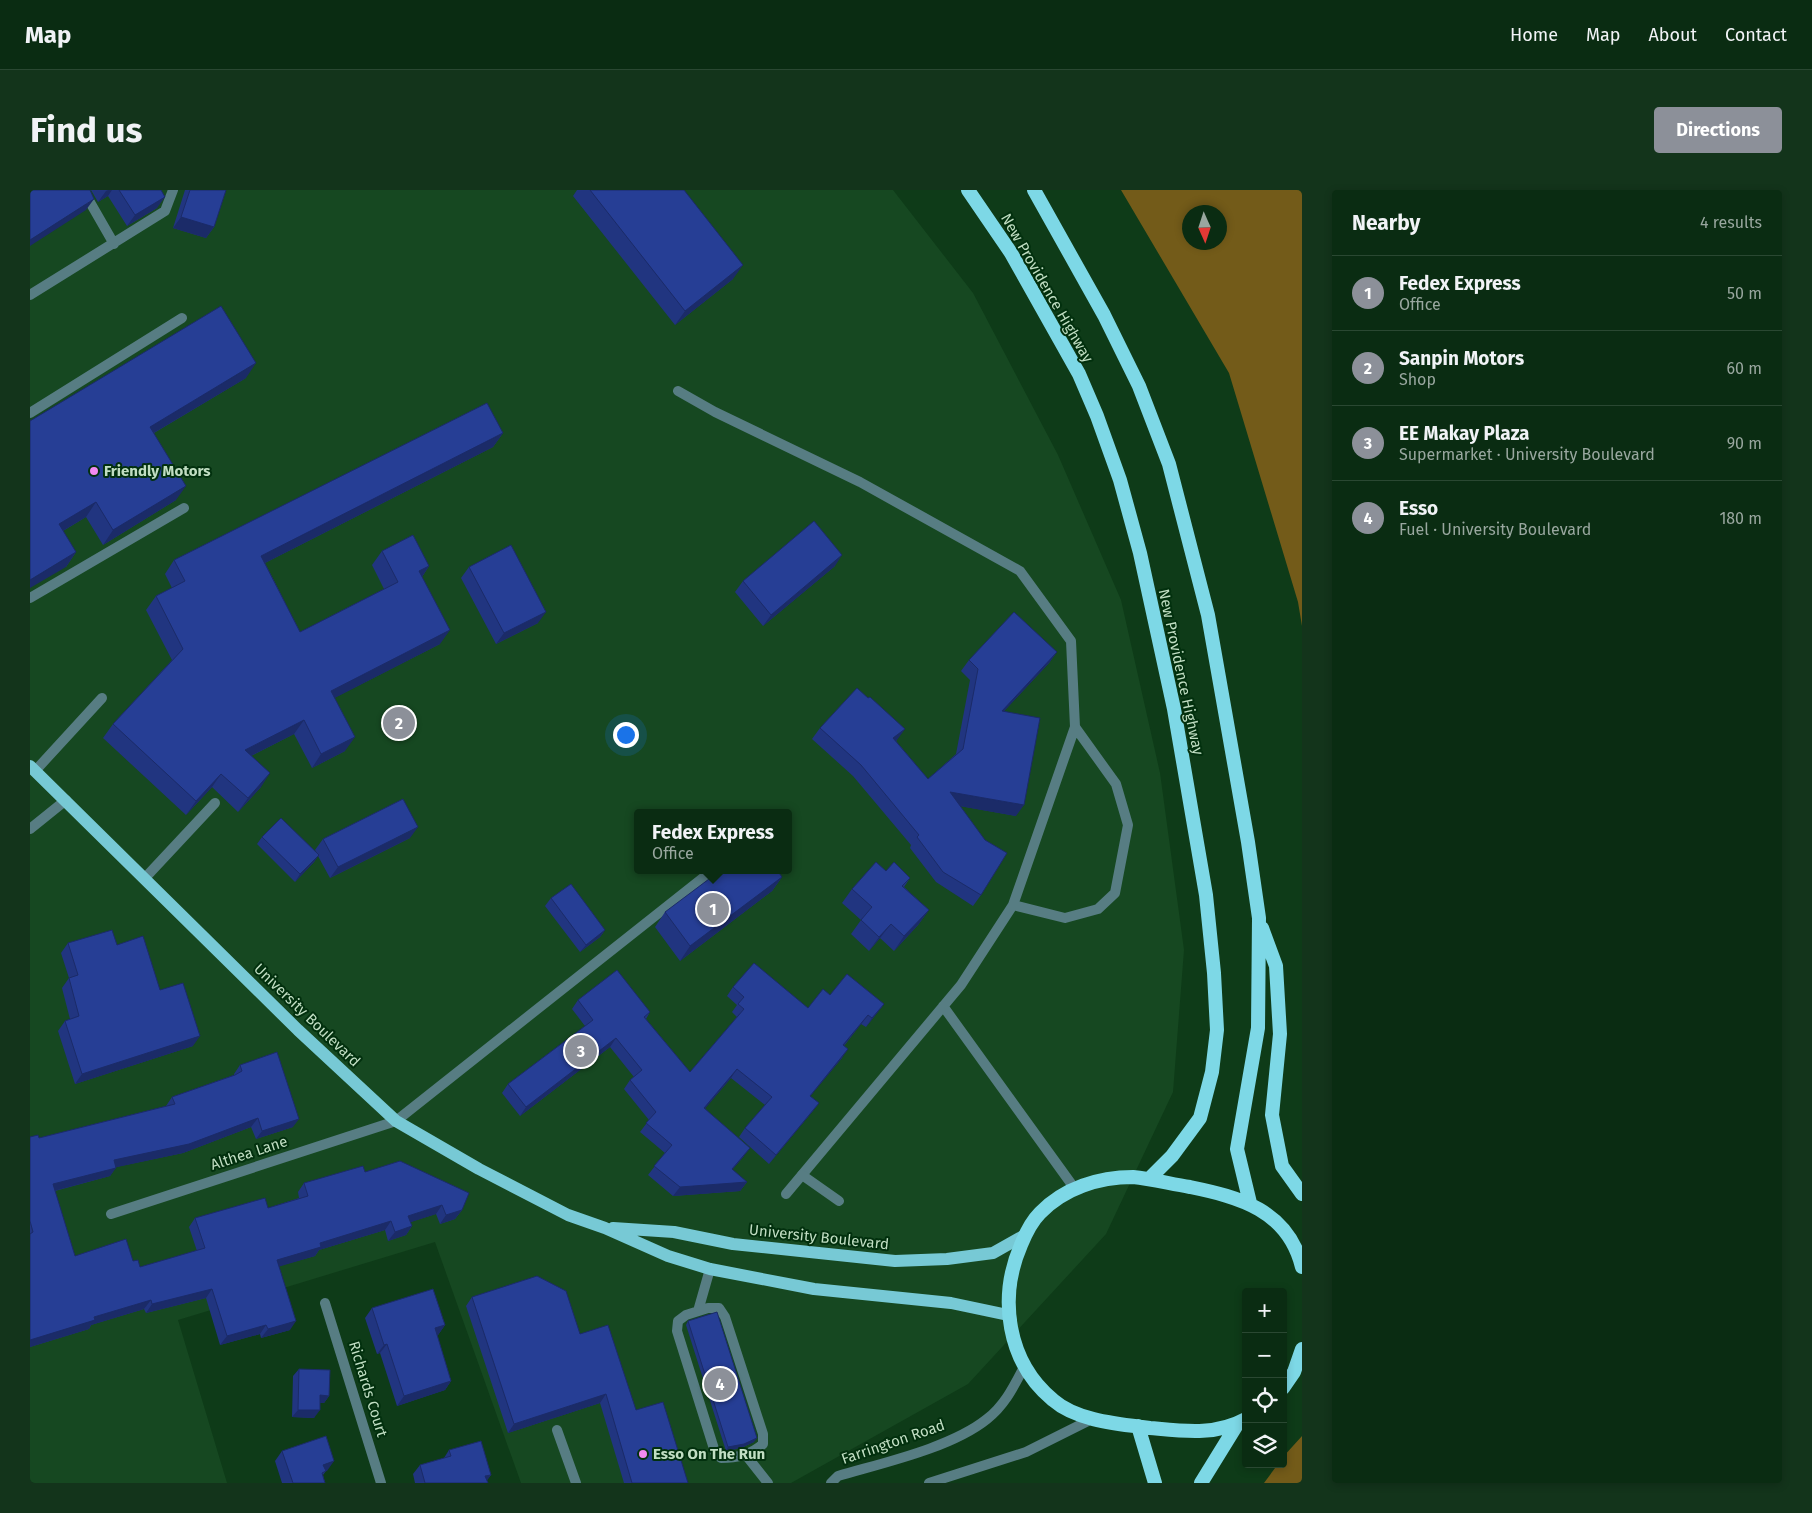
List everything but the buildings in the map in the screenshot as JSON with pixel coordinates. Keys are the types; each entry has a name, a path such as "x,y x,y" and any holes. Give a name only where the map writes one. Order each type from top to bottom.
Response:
{"highway":[{"name":"New Providence Highway","path":"968,190 1011,253 1079,374 1097,416 1120,480 1140,553 1174,709 1206,895 1214,973 1217,1030 1212,1072 1200,1118 1172,1156 1149,1179"},
{"path":"1034,190 1104,315 1139,386 1169,464 1208,615 1248,842 1259,918 1258,1028 1237,1150 1250,1203"},
{"path":"1259,918 1276,966 1280,1034 1272,1115 1282,1166 1302,1194"},
{"path":"1242,1421 1222,1429 1191,1432 1138,1426 1094,1418 1054,1401 1024,1367 1008,1315 1007,1295 1013,1264 1025,1235 1039,1213 1061,1196 1075,1189 1089,1183 1118,1177 1149,1179 1230,1196 1250,1203 1281,1227 1296,1249 1302,1264"},
{"path":"1287,1381 1301,1356"},
{"path":"1201,1483 1242,1421"},
{"path":"1138,1426 1156,1483"}],"main road":[{"name":"University Boulevard","path":"32,768 298,1030 396,1121 480,1170 568,1216 605,1228 668,1256 710,1270 814,1289 951,1303 1008,1315"},
{"name":"University Boulevard","path":"605,1228 674,1232 733,1244 895,1261 947,1260 993,1254 1025,1235"}],"street":[{"path":"83,190 114,244"},
{"path":"30,295 165,211 173,190"},
{"path":"30,412 182,318"},
{"path":"678,392 715,412 860,482 1020,571 1071,641 1075,727 1013,905 961,985 786,1194"},
{"path":"30,598 184,508"},
{"path":"32,768 102,698"},
{"path":"1013,905 1065,918 1098,909 1115,893 1128,825 1116,784 1075,727"},
{"path":"30,829 66,800"},
{"path":"144,879 216,802"},
{"path":"396,1121 708,874"},
{"path":"942,1006 1075,1189"},
{"name":"Althea Lane","path":"111,1214 396,1121"},
{"path":"802,1175 838,1201"},
{"path":"698,1311 710,1270"},
{"name":"Richards Court","path":"325,1303 381,1483"},
{"path":"708,1308 719,1308 725,1317 763,1434 763,1444 756,1450 745,1454 731,1458 721,1458 715,1452 677,1332 678,1321 686,1315 708,1308"},
{"name":"Farrington Road","path":"831,1483 838,1476 948,1441 987,1420 1010,1395 1024,1367"},
{"path":"929,1483 1026,1452 1094,1418"},
{"path":"557,1430 576,1483"},
{"path":"745,1454 768,1483"}],"shaded area":[{"path":"30,190 893,190 973,293 1058,455 1121,600 1160,773 1184,950 1173,1092 1106,1234 968,1384 791,1483 521,1483 435,1242 178,1320 227,1483 30,1483"},
{"path":"1121,190 1302,190 1302,626 1298,602 1229,373"},
{"path":"1302,1436 1302,1483 1264,1483 1275,1468 1287,1468 1287,1453"}],"place":[{"name":"Friendly Motors","path":"94,471"},
{"name":"Sanpin Motors","path":"399,723"},
{"name":"Fedex Express","path":"713,909"},
{"name":"EE Makay Plaza","path":"581,1051"},
{"name":"Esso","path":"720,1384"},
{"name":"Esso On The Run","path":"643,1454"}]}
